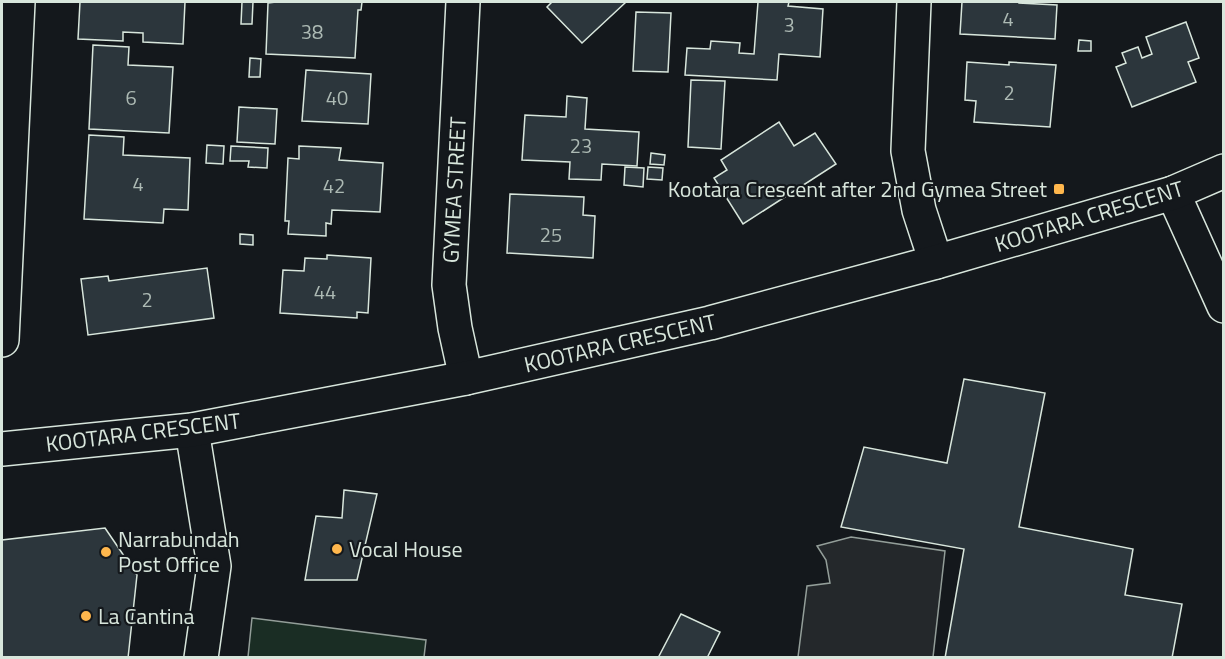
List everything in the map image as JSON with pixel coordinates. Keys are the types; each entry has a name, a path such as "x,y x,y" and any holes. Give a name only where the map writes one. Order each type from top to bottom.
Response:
{"street":[{"path":"2,340 18,2"},
{"name":"GYMEA STREET","path":"463,2 449,285 455,328 466,378"},
{"path":"914,2 908,151 919,210 936,262"},
{"name":"KOOTARA CRESCENT","path":"2,449 192,430 466,378 710,324 936,262 1173,193 1224,171"},
{"path":"1173,193 1224,306"},
{"path":"192,430 214,566 201,657"}],"green space":[{"path":"252,618 426,640 424,657 248,657"}],"shaded area":[{"path":"851,537 945,551 933,657 798,657 807,586 830,583 826,560 817,546"}],"building":[{"path":"80,2 185,2 183,44 143,42 143,33 123,32 123,41 78,39"},
{"path":"242,2 253,2 252,24 241,24"},
{"path":"362,2 361,10 358,10 355,58 266,54 268,3"},
{"path":"552,2 626,2 582,43 547,7"},
{"path":"758,2 789,2 788,6 823,9 820,57 779,54 777,80 685,75 687,48 710,49 711,41 740,43 739,53 754,54"},
{"path":"962,2 1057,5 1055,39 960,34"},
{"path":"636,12 671,13 668,72 633,71"},
{"path":"1186,22 1199,58 1188,62 1196,82 1132,107 1116,67 1126,63 1122,53 1138,47 1142,58 1152,54 1146,37"},
{"path":"1079,40 1091,41 1091,51 1078,51"},
{"path":"93,45 129,47 128,65 173,67 169,133 89,129"},
{"path":"250,58 261,59 260,77 249,77"},
{"path":"967,62 1056,65 1050,127 974,122 976,101 965,100"},
{"path":"306,70 371,74 368,124 302,121"},
{"path":"691,80 725,81 721,149 688,147"},
{"path":"567,96 587,98 585,129 639,132 637,166 602,164 601,180 569,179 570,162 522,160 525,115 566,117"},
{"path":"239,107 277,109 275,144 237,142"},
{"path":"779,122 794,146 815,133 836,164 743,224 714,178 727,170 721,160"},
{"path":"89,135 124,137 123,155 190,158 188,210 164,209 163,223 84,219"},
{"path":"207,145 224,146 223,164 206,163"},
{"path":"231,146 268,148 267,168 248,167 249,161 230,161"},
{"path":"299,146 341,148 339,160 383,163 380,212 332,210 331,224 326,223 326,236 288,234 289,221 285,221 288,158 299,159"},
{"path":"651,153 665,155 664,165 650,164"},
{"path":"625,167 644,168 643,187 624,185"},
{"path":"648,167 663,168 662,180 647,179"},
{"path":"510,194 584,197 583,215 595,216 593,258 507,253"},
{"path":"240,234 253,235 253,245 240,244"},
{"path":"327,255 371,258 368,313 357,312 357,318 280,313 283,270 304,271 305,258 327,259"},
{"path":"207,268 214,318 88,335 81,279 108,276 109,281"},
{"path":"964,379 1045,393 1019,527 1133,549 1125,595 1182,604 1172,658 945,658 964,549 841,527 864,447 947,463"},
{"name":"Vocal House","path":"344,490 377,494 357,580 305,580 316,516 342,518"},
{"path":"105,528 137,575 128,658 2,658 2,540"},
{"path":"681,614 720,632 707,658 658,658"}],"place":[{"name":"Kootara Crescent after 2nd Gymea Street","path":"1059,189"},
{"name":"Vocal House","path":"337,549"},
{"name":"Narrabundah Post Office","path":"106,552"},
{"name":"La Cantina","path":"86,616"}]}
